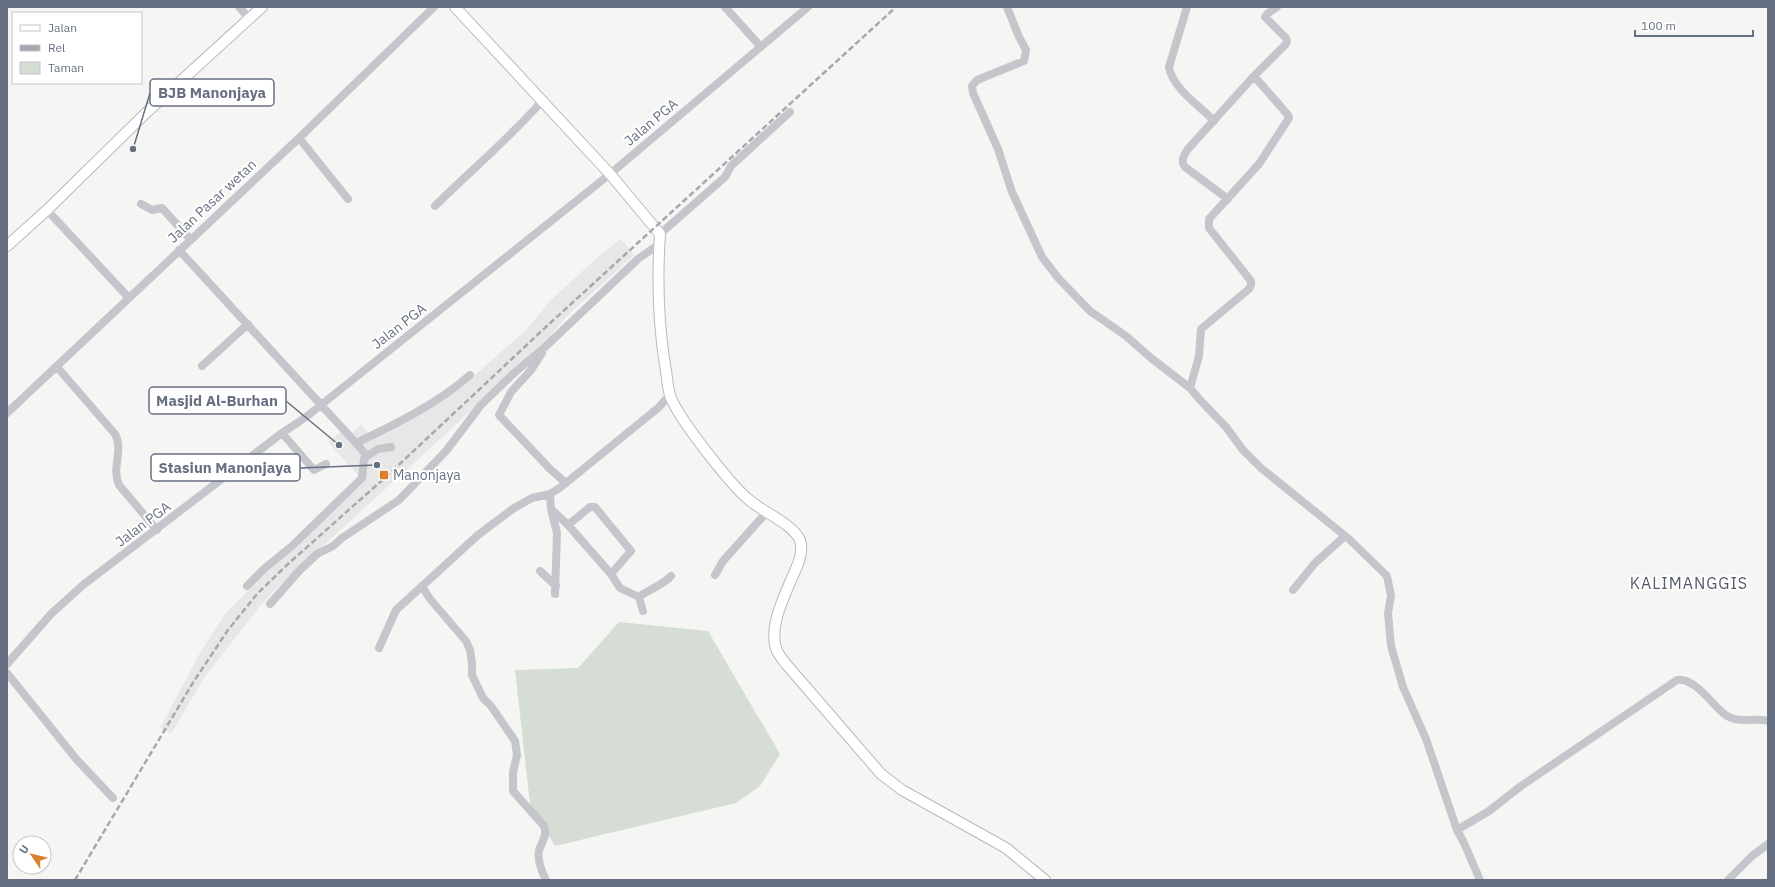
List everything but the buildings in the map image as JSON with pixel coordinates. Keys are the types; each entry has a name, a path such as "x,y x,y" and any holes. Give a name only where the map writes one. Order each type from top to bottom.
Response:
{"main road":[{"path":"7,246 47,210 148,111 262,7"},
{"path":"455,7 610,174 660,234 658,245 658,299 663,350 670,395 682,417 715,463 737,490 766,513 779,520 794,533 800,541 801,554 799,562 778,612 774,637 777,651 786,664 862,754 881,774 902,790 1006,848 1045,880"}],"street":[{"path":"239,7 250,19"},
{"name":"Jalan Pasar wetan","path":"7,413 191,240 434,7"},
{"path":"726,7 761,47"},
{"name":"Jalan PGA","path":"7,664 51,614 83,585 321,405 610,174 808,7"},
{"path":"1007,7 1026,50 1024,60 977,80 972,86 972,93 998,149 1012,192 1042,257 1059,279 1090,311 1126,336 1151,358 1190,388 1226,427 1243,450 1261,468 1345,536 1387,576 1391,596 1388,613 1391,646 1403,687 1426,739 1457,830 1480,880"},
{"path":"1187,7 1169,67 1170,73 1174,82 1214,121"},
{"path":"1228,199 1185,168 1183,162 1185,154 1254,76 1287,42 1286,38 1265,17 1266,14 1277,7"},
{"path":"1190,388 1199,356 1201,329 1249,289 1251,285 1250,281 1208,225 1210,216 1228,199 1259,164 1289,118 1254,76"},
{"path":"434,206 504,142 542,101"},
{"path":"660,234 725,177 731,166 790,112"},
{"path":"298,138 348,199"},
{"path":"142,204 149,210 162,208 191,240"},
{"path":"47,210 129,298"},
{"path":"270,604 299,571 317,554 333,546 342,538 388,509 399,500 446,451 481,405 638,259 658,245"},
{"path":"179,250 367,456"},
{"path":"202,366 248,324"},
{"path":"545,347 531,370 511,392 499,415 550,469 566,483"},
{"path":"56,367 115,434 119,441 116,478 119,485 157,530"},
{"path":"356,443 391,427 418,411 470,374"},
{"path":"379,648 394,612 478,535 496,521 532,498 550,494 566,483 658,408 670,395"},
{"path":"282,433 314,470 326,464"},
{"path":"247,586 265,568 292,546 358,483 362,478 364,459 367,456 378,449 391,447"},
{"path":"540,571 556,590 557,533 551,508 550,494"},
{"path":"568,525 590,507 595,507 631,551 631,553 610,574"},
{"path":"551,508 568,525 620,588 640,597"},
{"path":"715,575 726,558 766,513"},
{"path":"1293,590 1315,563 1345,536"},
{"path":"640,597 671,576"},
{"path":"422,586 430,599 466,641 472,663 472,675 483,698 491,706 515,741 517,756 513,772 514,791 544,826 546,833 539,856 540,865 546,880"},
{"path":"640,597 643,611"},
{"path":"7,673 77,760 113,798"},
{"path":"1457,830 1489,811 1521,786 1671,682 1683,679 1692,683 1724,714 1733,719 1768,721"},
{"path":"1728,880 1752,856 1768,844"}],"shaded area":[{"path":"621,239 634,255 566,317 541,347 279,586 260,606 204,678 171,734 160,728 200,653 226,613 278,560 363,481 328,442 345,428 351,434 361,425 373,438 467,382 527,329 549,302 602,253"}],"green space":[{"path":"619,622 708,631 780,754 760,786 736,803 555,846 530,804 515,670 578,668"}],"railway":[{"path":"75,880 194,681 228,630 257,594 288,564 388,475 548,325 896,7"}],"place":[{"name":"BJB Manonjaya","path":"133,149"},
{"name":"Masjid Al-Burhan","path":"339,445"},
{"name":"Stasiun Manonjaya","path":"377,465"},
{"name":"Manonjaya","path":"384,475"}],"district":[{"name":"KALIMANGGIS","path":"1689,583"}]}
